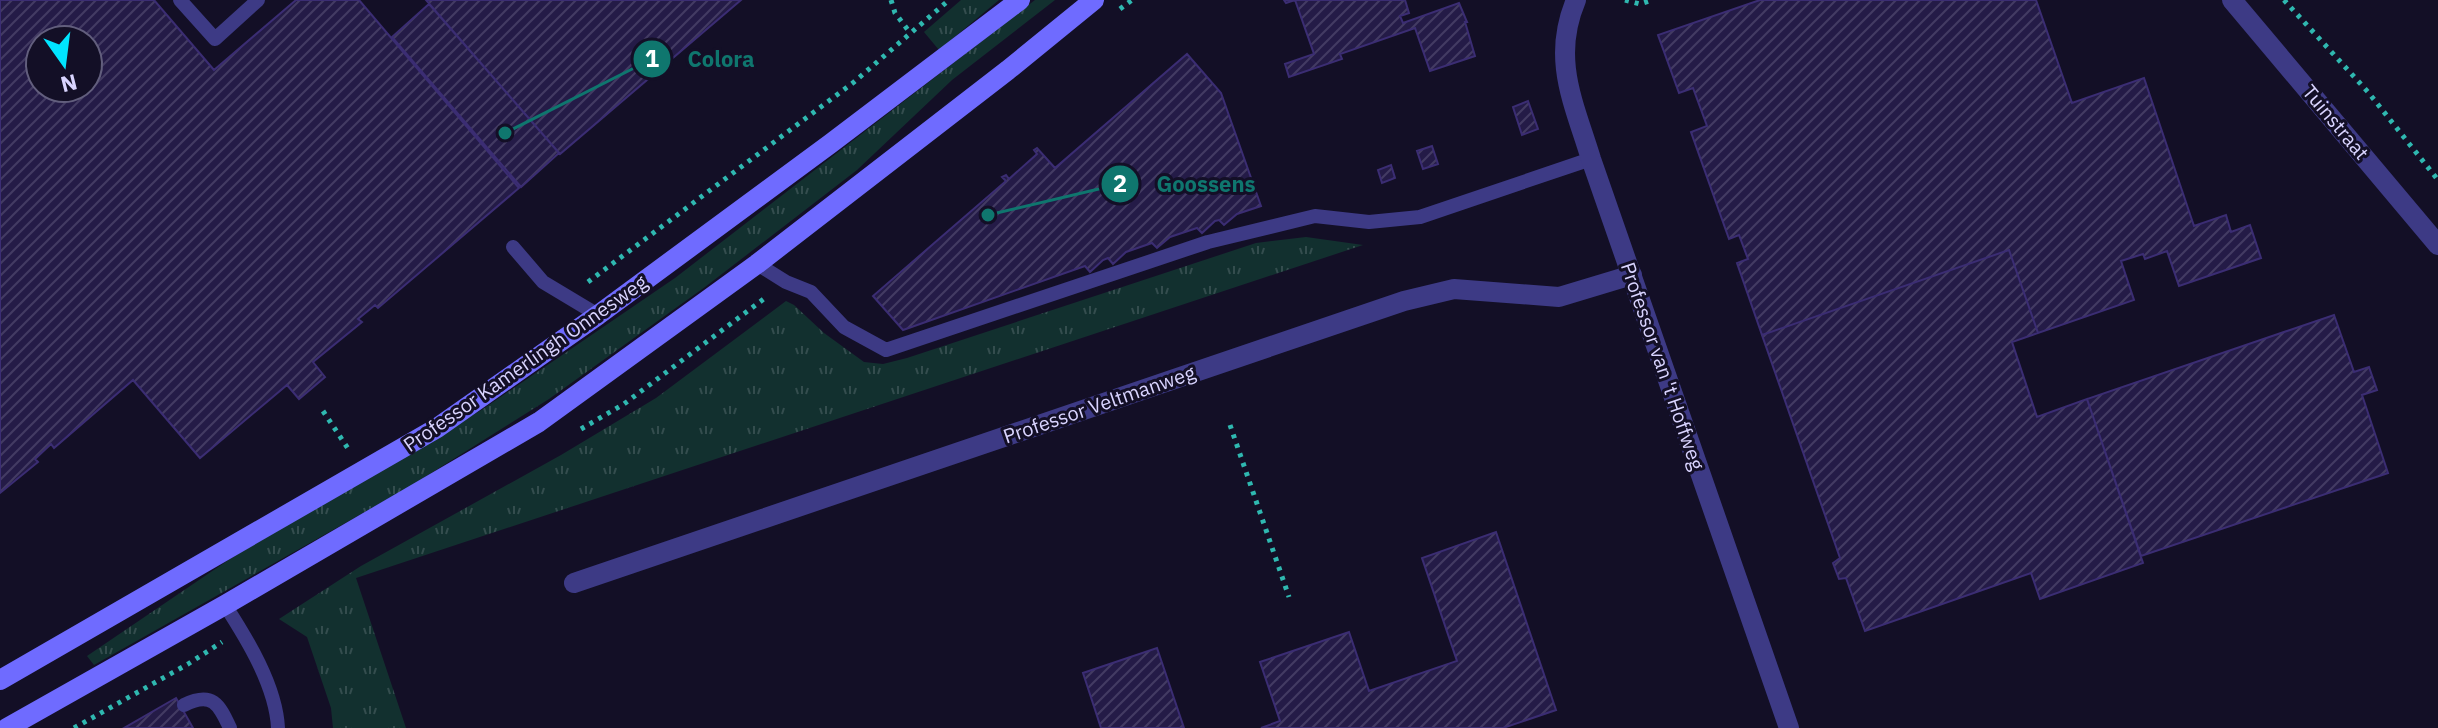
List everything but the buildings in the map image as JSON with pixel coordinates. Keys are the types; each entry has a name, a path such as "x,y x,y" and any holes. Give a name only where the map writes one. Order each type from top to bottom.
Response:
{"main road":[{"name":"Professor Kamerlingh Onnesweg","path":"0,680 437,428 598,315 1020,0"},
{"path":"7,728 539,422 757,264 1094,0"}],"street":[{"name":"Professor van 't Hoffweg","path":"1576,0 1563,49 1566,77 1591,159 1789,728"},
{"name":"Tuinstraat","path":"2232,0 2438,245"},
{"name":"Professor Veltmanweg","path":"574,583 1404,301 1454,289 1559,297 1632,275"}],"lane":[{"path":"180,0 215,39 258,0"},
{"path":"757,264 786,282 811,292 844,327 886,350 1208,242 1315,216 1369,222 1420,217 1591,159"},
{"path":"513,247 543,282 598,315"},
{"path":"225,605 257,659 278,728"},
{"path":"184,705 195,699 214,701 230,728"}],"path":[{"path":"891,0 895,13 911,34"},
{"name":"Professor Kamerlingh Onnesweg","path":"568,297 812,114 949,0"},
{"path":"1625,0 1640,4 1652,0"},
{"path":"2284,0 2368,92 2438,180"},
{"path":"323,411 350,451"},
{"path":"1230,425 1289,597"},
{"path":"337,458 362,443"}],"green space":[{"path":"961,0 999,0 939,50 924,32"},
{"path":"1035,0 1055,0 952,80 857,170 705,287 549,399 409,487 94,665 87,656 230,559 483,409 675,278"},
{"path":"1306,237 1363,245 356,578 406,728 333,728 331,708 307,637 279,619 361,566 561,455 656,398 786,301 864,362 883,364 1256,243"}],"place":[{"name":"Colora","path":"505,133"},
{"name":"Goossens","path":"988,215"}]}
